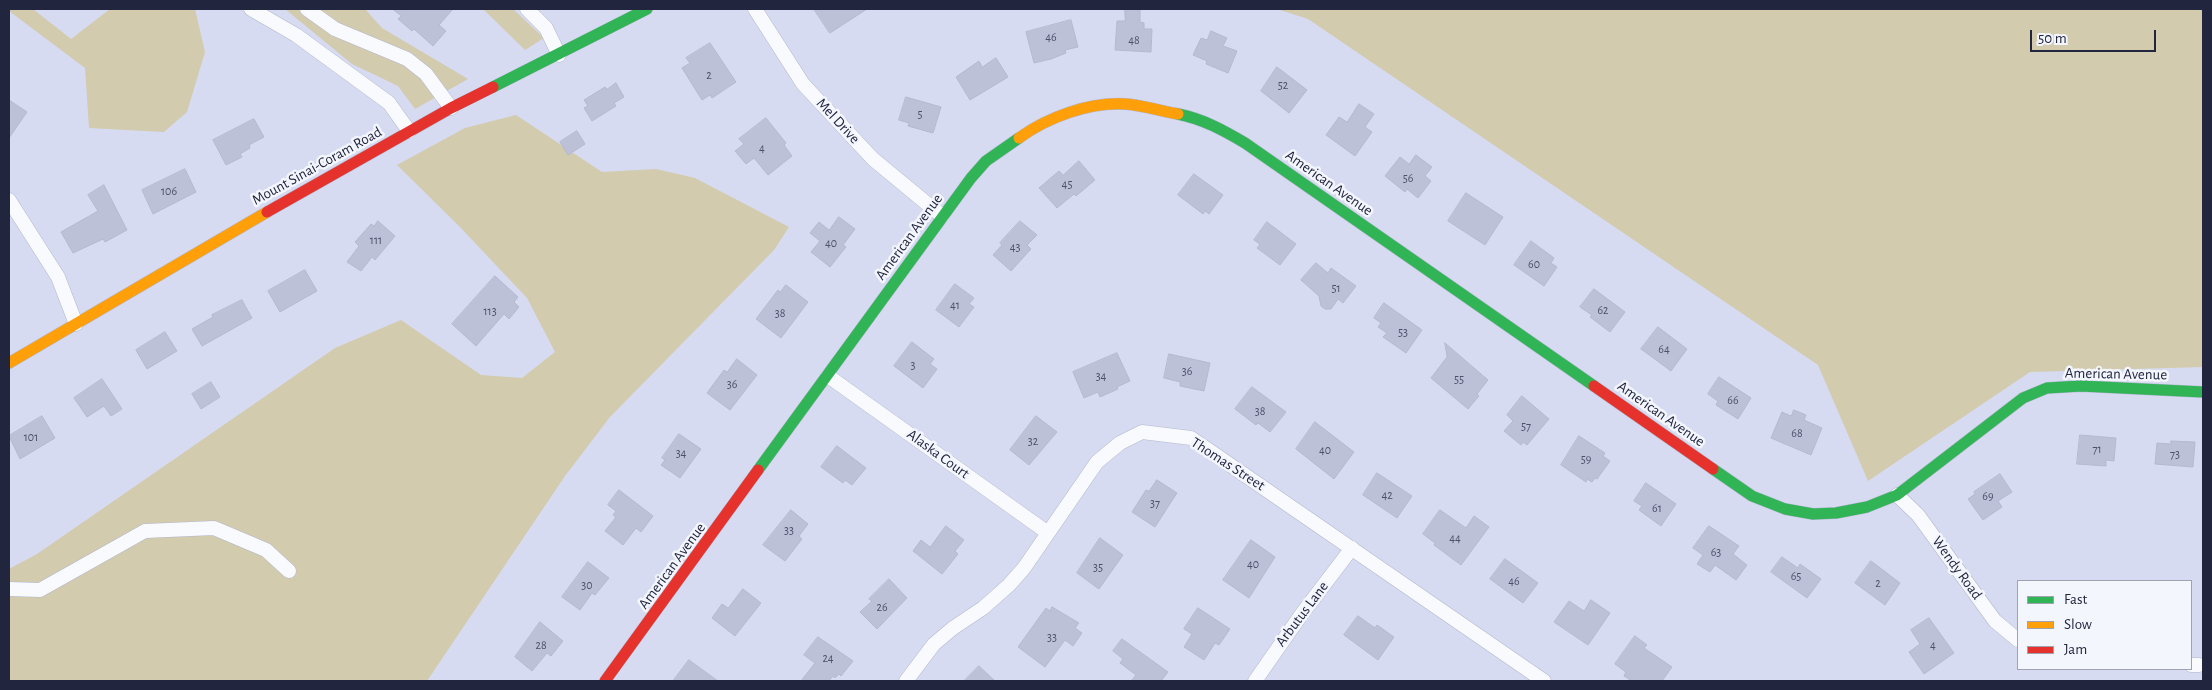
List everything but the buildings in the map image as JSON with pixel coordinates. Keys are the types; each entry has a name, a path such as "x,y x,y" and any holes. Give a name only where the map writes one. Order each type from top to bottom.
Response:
{"street":[{"path":"251,9 296,35 389,103 409,131"},
{"path":"307,9 335,29 408,59 426,74 451,108"},
{"path":"527,9 546,28 559,55"},
{"name":"Mount Sinai-Coram Road","path":"9,363 237,229 409,131 648,9"},
{"name":"Mel Drive","path":"755,9 803,84 873,159 942,216"},
{"name":"American Avenue","path":"605,681 828,376 942,216 986,161 1033,128 1067,113 1094,107 1124,104 1195,117 1217,126 1245,143 1752,496 1785,509 1813,514 1836,513 1867,507 1897,495 2023,398 2047,388 2081,386 2203,392"},
{"path":"9,200 58,277 76,324"},
{"name":"Alaska Court","path":"828,376 1048,533"},
{"name":"Thomas Street","path":"906,681 934,644 953,628 983,608 1009,585 1024,568 1097,462 1120,443 1142,432 1191,438 1544,681"},
{"name":"Wendy Road","path":"1897,495 1918,515 1995,621 2017,639"},
{"path":"9,589 40,590 145,531 214,528 266,550 289,571"},
{"name":"Arbutus Lane","path":"1255,681 1301,614 1352,548"}],"shaded area":[{"path":"9,9 33,9 71,39 110,9 195,9 205,52 187,112 164,132 89,128 85,68 9,11"},
{"path":"285,9 365,9 382,28 468,79 415,109 398,86 352,64"},
{"path":"483,9 513,9 544,38 525,50"},
{"path":"1277,9 2203,9 2203,367 2030,372 1868,481 1818,365 1308,19"},
{"path":"516,115 602,172 656,169 695,178 789,227 774,250 610,417 565,476 427,681 9,681 9,569 37,554 335,348 401,320 481,375 522,378 555,352 527,298 459,226 397,165 465,128"}],"traffic: fast":[{"path":"493,87 647,9"},
{"path":"1178,114 1213,125 1245,143 1594,386"},
{"path":"758,470 971,178 986,161 1019,138"},
{"path":"1713,469 1752,496 1785,509 1813,514 1836,513 1867,507 1897,495 2023,398 2047,388 2081,386 2203,392"}],"traffic: slow":[{"path":"1019,138 1030,130 1056,117 1083,108 1125,104 1178,114"},
{"path":"9,363 267,212"}],"traffic: jam":[{"path":"267,212 451,108 493,87"},
{"path":"1594,386 1713,469"},
{"path":"605,681 758,470"}]}
